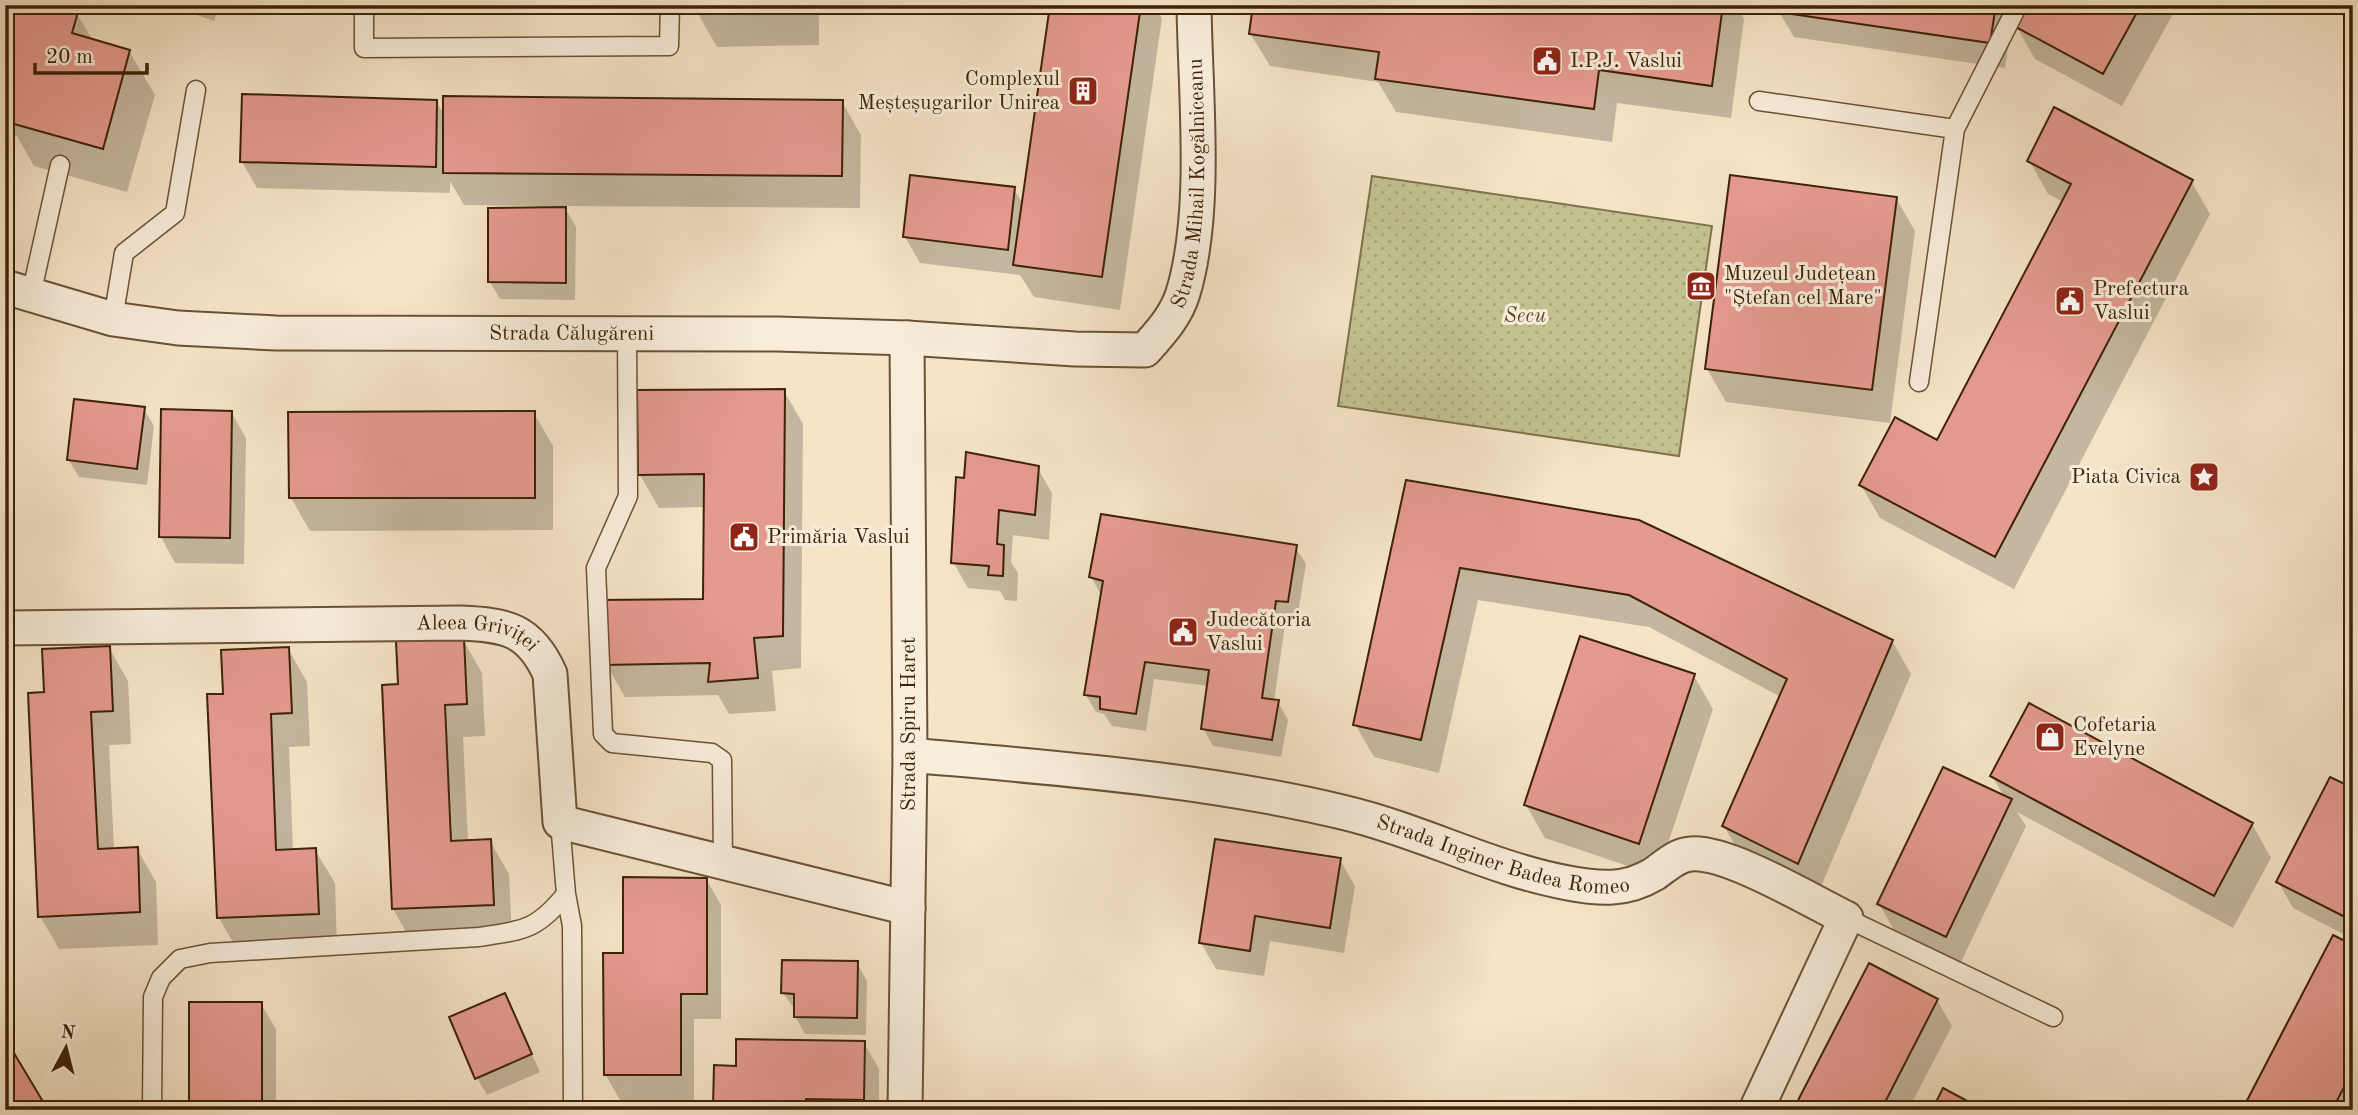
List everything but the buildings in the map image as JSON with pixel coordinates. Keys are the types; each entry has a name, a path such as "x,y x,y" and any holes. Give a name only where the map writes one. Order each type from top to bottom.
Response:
{"street":[{"name":"Strada Mihail Kogălniceanu","path":"1145,350 1168,324 1182,294 1191,258 1196,204 1194,5"},
{"name":"Strada Călugăreni","path":"18,291 113,319 178,328 276,333 907,338 1075,349 1145,350"},
{"name":"Strada Spiru Haret","path":"905,1110 911,755 907,338"},
{"name":"Aleea Griviței","path":"5,628 461,622 500,625 525,637 541,653 550,674 560,822"},
{"name":"Strada Inginer Badea Romeo","path":"911,755 1076,770 1250,795 1347,813 1550,880 1591,888 1627,888 1655,873 1673,859 1689,854 1714,854 1846,918"},
{"path":"560,822 908,908"},
{"path":"1756,1110 1846,918"}],"lane":[{"path":"364,5 364,48 669,46 670,5"},
{"path":"1919,382 1955,129 2018,5"},
{"path":"113,319 124,253 175,213 196,90"},
{"path":"1759,101 1955,129"},
{"path":"18,291 60,164"},
{"path":"627,334 628,495 596,568 603,734 612,743 712,753 722,760 723,863"},
{"path":"560,822 566,894 572,926 573,1110"},
{"path":"152,1110 153,997 161,978 180,959 210,953 478,937 523,930 546,919 566,894"},
{"name":"Strada Inginer Badea Romeo","path":"1846,918 2053,1017"}],"green space":[{"name":"Secu","path":"1372,176 1712,226 1679,456 1338,406"}],"place":[{"name":"I.P.J. Vaslui","path":"1547,61"},
{"name":"Complexul Meșteșugarilor Unirea","path":"1083,91"},
{"name":"Muzeul Județean \"Ștefan cel Mare\"","path":"1701,286"},
{"name":"Prefectura Vaslui","path":"2070,301"},
{"name":"Piata Civica","path":"2204,477"},
{"name":"Primăria Vaslui","path":"744,537"},
{"name":"Judecătoria Vaslui","path":"1183,632"},
{"name":"Cofetaria Evelyne","path":"2050,737"}]}
